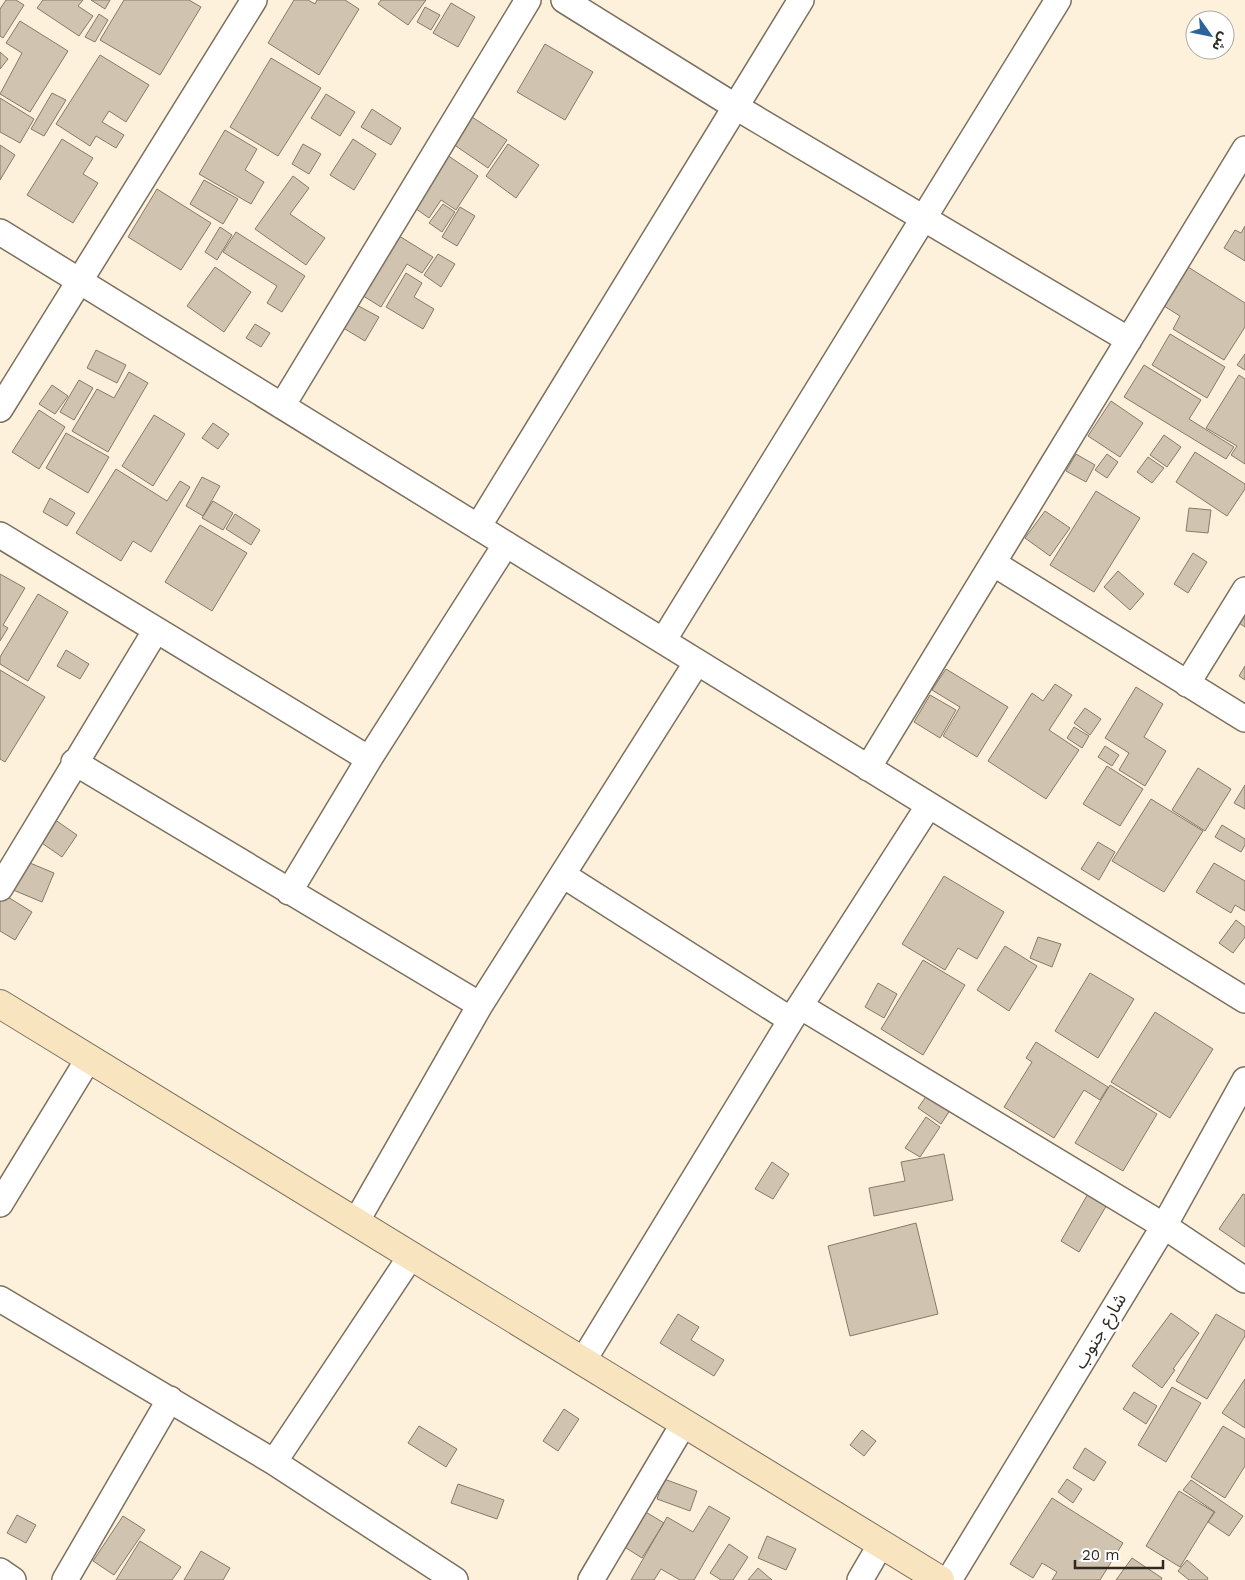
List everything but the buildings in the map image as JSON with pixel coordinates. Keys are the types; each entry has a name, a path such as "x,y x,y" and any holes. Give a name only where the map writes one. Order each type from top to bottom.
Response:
{"street":[{"path":"0,409 254,0"},
{"path":"282,406 528,0"},
{"path":"564,0 736,107 1129,340"},
{"path":"478,527 801,0"},
{"path":"663,641 1058,0"},
{"path":"868,768 1245,149"},
{"path":"0,232 1245,1000"},
{"path":"0,536 369,759"},
{"path":"289,892 369,759 506,544"},
{"path":"992,563 1245,719"},
{"path":"1187,684 1245,590"},
{"path":"0,888 74,762 156,630"},
{"path":"356,1222 480,1005 697,662"},
{"path":"74,762 480,1005"},
{"path":"583,1362 796,1013 928,805"},
{"path":"563,875 796,1013 1164,1226 1245,1280"},
{"path":"0,1004 940,1580"},
{"path":"0,1204 89,1058"},
{"name":"شارع جنوب","path":"949,1580 1164,1226 1245,1080"},
{"path":"274,1462 411,1256"},
{"path":"0,1299 274,1462 455,1580"},
{"path":"65,1580 170,1399"},
{"path":"591,1580 684,1423"},
{"path":"860,1580 882,1544"},
{"path":"0,1571 13,1580"}]}
